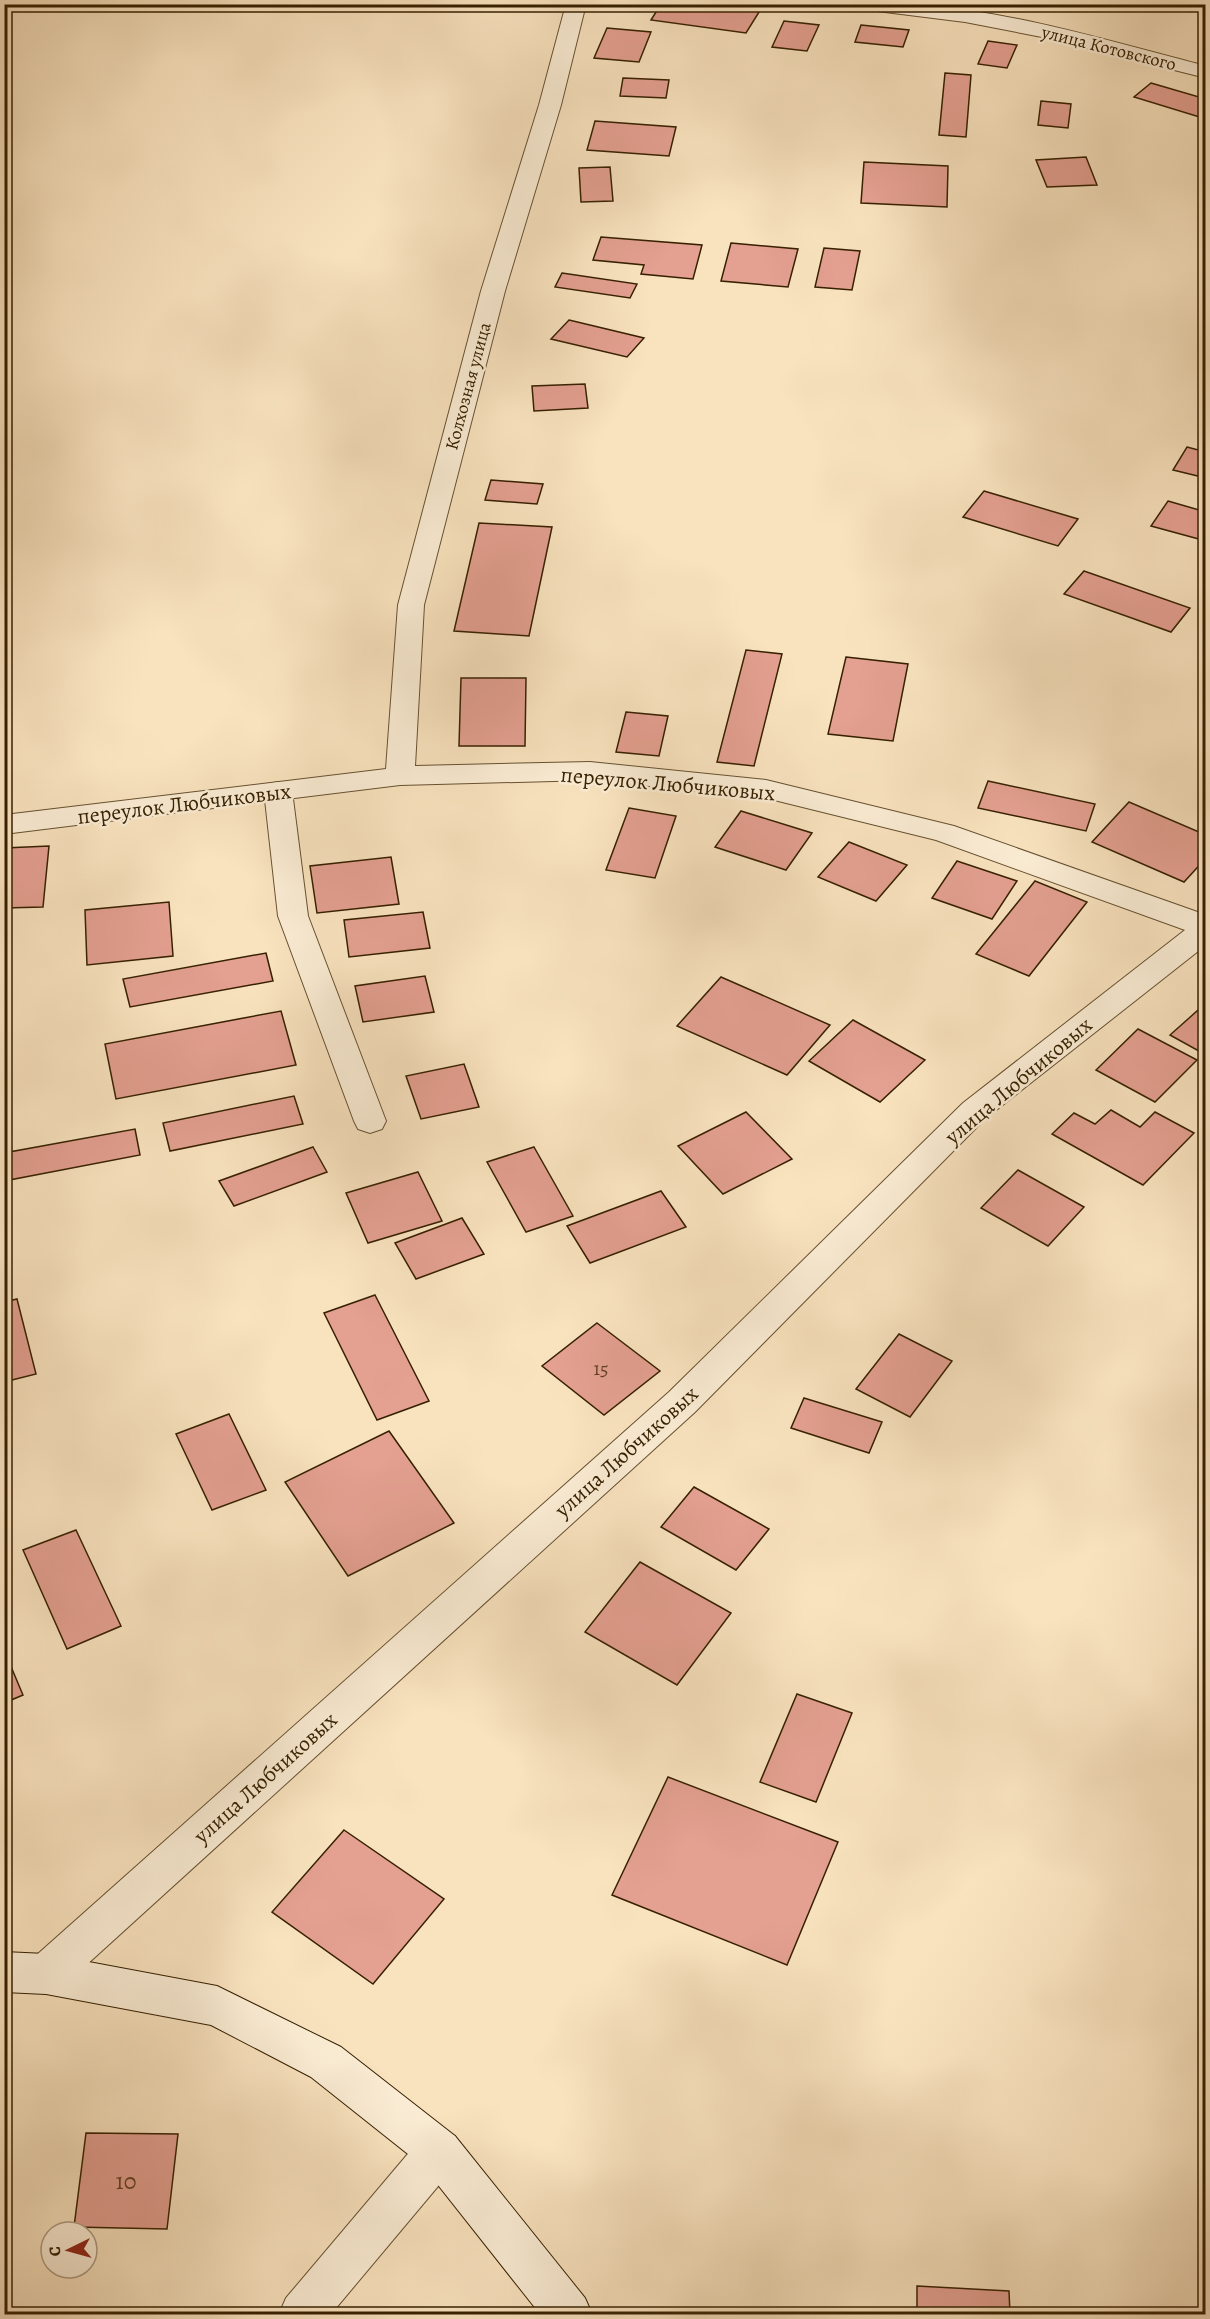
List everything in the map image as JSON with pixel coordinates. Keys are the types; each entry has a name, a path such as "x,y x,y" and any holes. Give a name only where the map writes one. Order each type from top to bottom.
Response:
{"street":[{"name":"Колхозная улица","path":"400,776 411,605 493,291 550,105 576,4"},
{"name":"улица Котовского","path":"869,4 968,10 1206,72"},
{"name":"переулок Любчиковых","path":"4,825 400,776 590,771 766,789 944,833 1206,928"},
{"path":"278,790 293,916 370,1121"},
{"name":"улица Любчиковых","path":"46,1974 682,1402 974,1111 1206,928"},
{"path":"4,1972 46,1974 217,2006 326,2062 439,2151 569,2314"},
{"path":"302,2314 439,2151"}],"building":[{"path":"661,4 764,4 746,33 651,20"},
{"path":"784,21 819,25 807,51 772,47"},
{"path":"861,25 909,30 903,47 855,42"},
{"path":"607,28 651,32 639,62 594,58"},
{"path":"988,41 1017,45 1007,68 978,64"},
{"path":"945,73 971,75 966,137 939,135"},
{"path":"623,78 669,80 666,98 620,96"},
{"path":"1151,83 1206,99 1206,119 1134,97"},
{"path":"1041,101 1071,104 1068,128 1038,125"},
{"path":"595,121 676,127 669,156 587,150"},
{"path":"1086,157 1097,185 1047,187 1036,160"},
{"path":"864,162 948,166 947,207 861,203"},
{"path":"610,167 613,201 581,202 579,168"},
{"path":"601,237 702,245 693,279 641,274 644,265 593,260"},
{"path":"731,243 798,249 788,287 721,281"},
{"path":"824,248 860,251 852,290 815,287"},
{"path":"562,273 637,284 630,298 555,287"},
{"path":"569,320 644,338 627,357 551,339"},
{"path":"585,384 588,408 534,411 532,386"},
{"path":"1187,447 1206,452 1206,478 1173,470"},
{"path":"491,480 543,484 537,504 485,500"},
{"path":"984,491 1078,519 1058,546 963,517"},
{"path":"1168,501 1206,512 1206,541 1151,526"},
{"path":"479,523 552,527 529,636 454,631"},
{"path":"1084,571 1190,608 1171,632 1064,594"},
{"path":"746,650 782,654 754,766 717,762"},
{"path":"846,657 908,664 893,741 828,734"},
{"path":"461,678 526,678 525,746 459,746"},
{"path":"626,712 668,716 659,756 616,752"},
{"path":"988,781 1095,804 1086,831 978,808"},
{"path":"1129,802 1206,835 1206,858 1184,882 1092,842"},
{"path":"629,808 676,816 655,878 606,870"},
{"path":"741,811 812,833 786,870 715,847"},
{"path":"849,842 907,865 876,901 818,877"},
{"path":"49,846 43,907 4,908 4,848"},
{"path":"391,857 399,904 317,913 310,866"},
{"path":"957,861 1017,881 992,919 932,898"},
{"path":"1035,881 1087,902 1029,976 976,954"},
{"path":"169,902 173,956 87,965 85,910"},
{"path":"423,912 430,948 349,957 344,920"},
{"path":"266,953 273,981 130,1007 123,979"},
{"path":"425,976 434,1012 363,1022 355,986"},
{"path":"721,977 830,1025 787,1075 677,1026"},
{"path":"1206,1003 1206,1055 1170,1035"},
{"path":"281,1011 296,1065 116,1099 105,1044"},
{"path":"853,1020 925,1060 880,1102 809,1061"},
{"path":"1138,1029 1197,1060 1155,1102 1096,1070"},
{"path":"464,1064 479,1107 421,1119 406,1076"},
{"path":"294,1096 303,1124 170,1151 163,1123"},
{"path":"1111,1110 1140,1127 1155,1112 1194,1133 1143,1185 1052,1134 1074,1113 1095,1124"},
{"path":"746,1112 792,1159 723,1194 678,1146"},
{"path":"135,1129 140,1155 4,1181 4,1153"},
{"path":"313,1147 327,1172 234,1206 219,1181"},
{"path":"534,1147 573,1216 526,1232 487,1162"},
{"path":"1018,1170 1084,1207 1048,1246 981,1208"},
{"path":"418,1172 442,1221 368,1243 346,1193"},
{"path":"661,1191 686,1227 590,1263 567,1226"},
{"path":"462,1218 484,1254 416,1279 395,1243"},
{"path":"375,1295 429,1401 377,1420 324,1313"},
{"path":"17,1299 36,1374 4,1382 4,1302"},
{"path":"597,1323 660,1371 604,1415 542,1366"},
{"path":"899,1334 952,1361 910,1417 856,1389"},
{"path":"804,1398 882,1422 869,1453 791,1428"},
{"path":"229,1414 266,1490 212,1510 176,1434"},
{"path":"389,1431 454,1523 348,1576 285,1482"},
{"path":"694,1487 769,1529 736,1570 661,1527"},
{"path":"76,1530 121,1626 67,1649 23,1550"},
{"path":"640,1562 731,1613 677,1685 585,1632"},
{"path":"4,1650 23,1695 4,1703"},
{"path":"797,1694 852,1713 816,1802 760,1782"},
{"path":"668,1777 838,1842 787,1965 612,1895"},
{"path":"344,1830 444,1899 373,1984 272,1912"},
{"path":"86,2133 178,2134 167,2229 99,2228 99,2220 75,2220"},
{"path":"917,2286 1009,2291 1010,2314 917,2314"}]}
